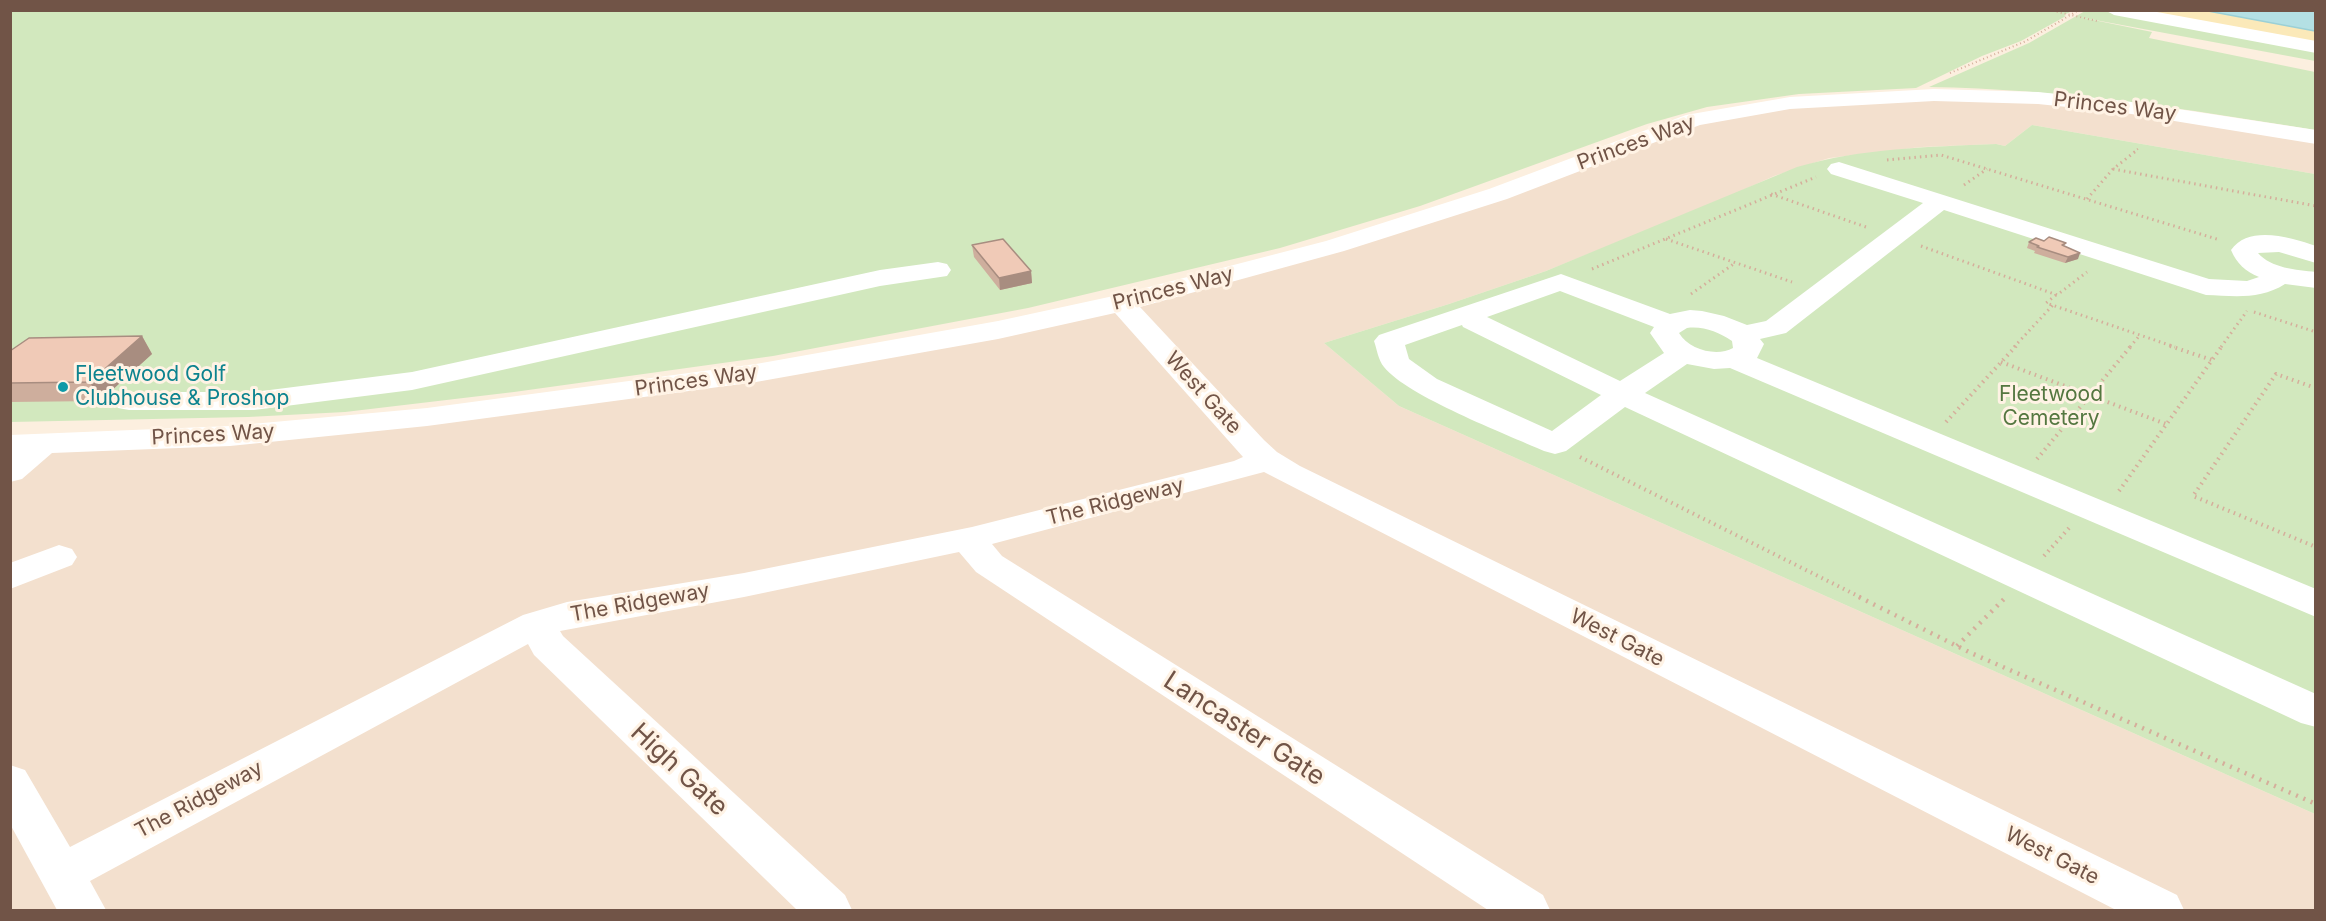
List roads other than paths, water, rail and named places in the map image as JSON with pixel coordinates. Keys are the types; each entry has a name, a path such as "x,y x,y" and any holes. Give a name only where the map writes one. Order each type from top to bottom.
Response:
{"street":[{"path":"2114,10 2316,47"},
{"name":"Princes Way","path":"10,445 230,436 427,417 756,373 998,330 1121,303 1335,246 1498,194 1694,120 1790,103 1934,95 2003,96 2103,104 2316,137"},
{"path":"1839,169 2218,289 2248,289 2266,284 2280,274"},
{"path":"1941,201 1776,327 1739,347 1710,360 1670,332 1561,282 1389,341 1396,363 1426,385 1555,444 1622,394 1670,332 1689,319 1724,324 1739,347 2102,513 2316,604"},
{"path":"2316,255 2271,244 2253,245 2246,248 2244,254 2249,260 2280,274 2316,280"},
{"path":"129,401 254,401 412,381 880,278 938,270"},
{"name":"West Gate","path":"1121,303 1265,459 2143,907"},
{"path":"1472,312 1473,321 1622,394 2316,712"},
{"path":"230,436 254,401"},
{"path":"10,472 43,444"},
{"name":"The Ridgeway","path":"71,892 499,642 537,624 567,615 744,585 972,538 1246,468 1265,459"},
{"name":"Lancaster Gate","path":"972,538 977,553 988,564 1526,910"},
{"path":"10,577 59,557"},
{"name":"High Gate","path":"537,624 548,645 828,910"},
{"path":"10,782 71,892"}],"water":[{"path":"2208,11 2315,11 2315,31"}],"place":[{"name":"Fleetwood Golf Clubhouse & Proshop","path":"63,387"}],"park label":[{"name":"Fleetwood Cemetery","path":"2051,407"}]}
